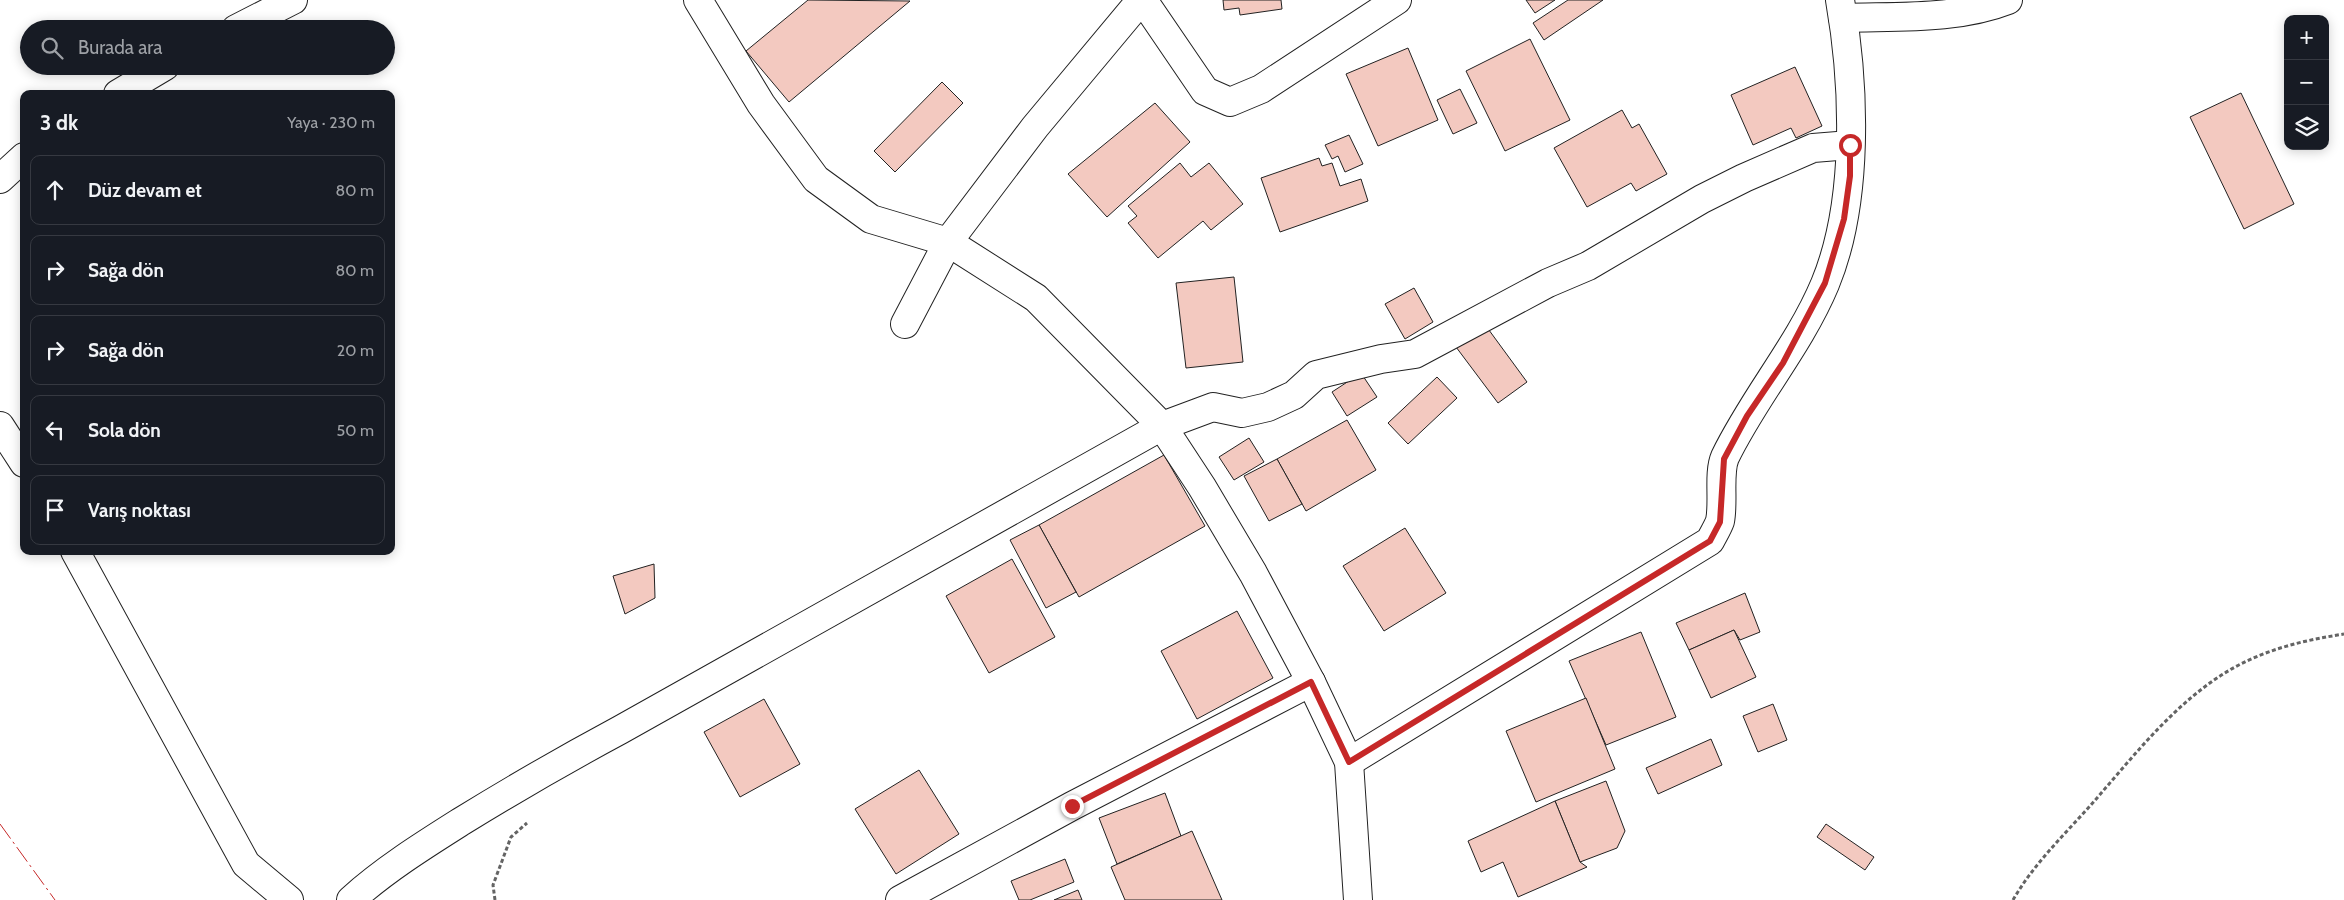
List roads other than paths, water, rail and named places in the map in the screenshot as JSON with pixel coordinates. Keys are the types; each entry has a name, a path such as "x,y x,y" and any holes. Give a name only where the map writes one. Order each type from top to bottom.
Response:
{"street":[{"path":"254,20 293,0"},
{"path":"698,0 760,104 816,179 871,219 948,242 1036,298 1162,426 1202,487 1253,573 1311,682 1349,762 1358,900"},
{"path":"905,324 948,242 1035,126 1142,0 1205,91 1230,102 1261,89 1397,0"},
{"path":"1349,762 1710,541 1720,522 1724,459 1747,416 1783,363 1825,283 1844,219 1850,176 1850,145 1849,76 1842,9 1958,12 1994,5 2008,0"},
{"path":"125,90 150,75"},
{"path":"350,900 368,884 439,836 541,772 638,721 1162,426 1213,407 1242,413 1268,407 1294,395 1316,375 1381,359 1415,354 1548,283 1588,266 1702,199 1744,178 1813,148 1850,145"},
{"path":"0,179 20,161"},
{"path":"0,426 20,457"},
{"path":"77,555 246,864 289,900"},
{"path":"900,900 1072,806 1311,682"}]}
